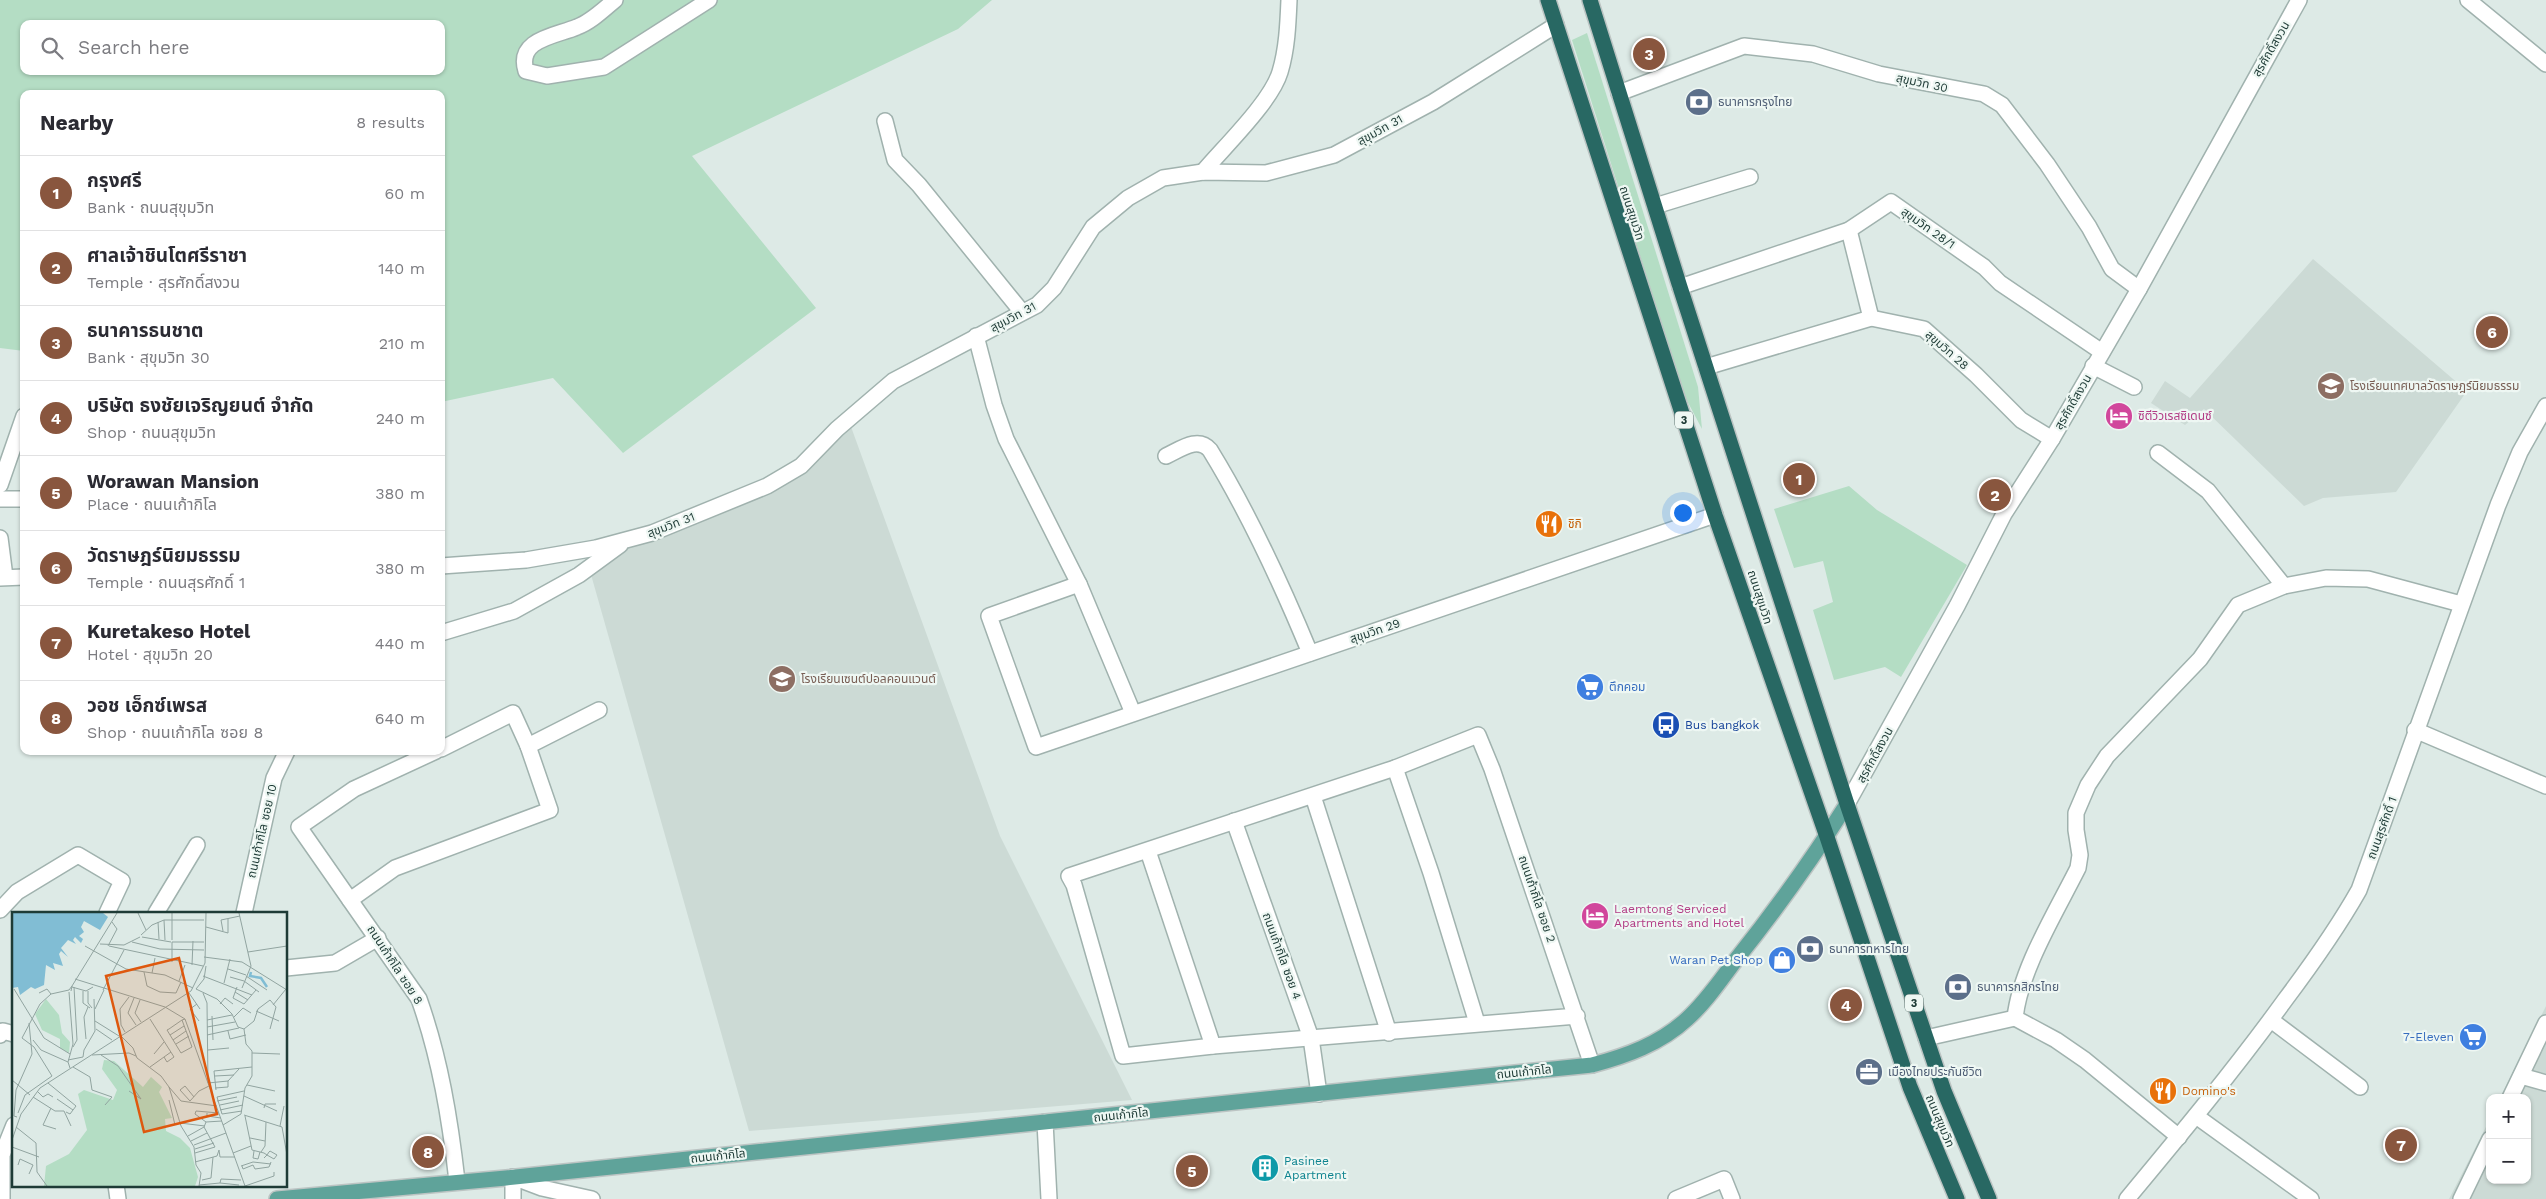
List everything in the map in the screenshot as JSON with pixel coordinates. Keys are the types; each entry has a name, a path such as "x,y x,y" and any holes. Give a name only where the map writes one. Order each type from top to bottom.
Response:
{"highway":[{"name":"ถนนสุขุมวิท","path":"1548,0 1715,515 1827,837 1910,1087 1957,1199"},
{"name":"ถนนสุขุมวิท","path":"1590,0 1654,206 1847,804 1944,1090 1989,1199"}],"main road":[{"name":"ถนนเก้ากิโล","path":"277,1199 457,1181 510,1178 1592,1065 1626,1056 1660,1039 1686,1020 1757,934 1827,837 1847,804"}],"street":[{"path":"615,0 579,27 538,40 527,52 524,62 526,71 548,76 604,67 709,0"},
{"path":"1203,172 1268,96 1280,74 1287,39 1289,0"},
{"name":"สุรศักดิ์สงวน","path":"1847,804 1957,606 2004,514 2052,439 2138,290 2299,0"},
{"path":"2468,0 2546,64"},
{"name":"สุขุมวิท 31","path":"445,566 568,555 652,533 767,486 801,466 837,429 893,381 1037,305 1054,288 1093,227 1128,198 1163,178 1203,172 1266,173 1334,156 1432,102 1556,25"},
{"name":"สุขุมวิท 30","path":"1620,93 1744,46 1813,54 1878,74 1984,94 2002,105 2047,164 2089,226 2112,269 2138,290"},
{"path":"885,121 895,160 920,185 1022,312"},
{"path":"1654,206 1750,177"},
{"name":"สุขุมวิท 28/1","path":"1680,287 1849,230 1891,202 1984,267 2000,283 2102,352"},
{"path":"1849,230 1872,318"},
{"name":"สุขุมวิท 28","path":"1706,367 1872,318 1924,330 1976,375 2022,420 2052,439"},
{"path":"976,336 1006,438 1079,584 1133,713"},
{"path":"2094,366 2134,387"},
{"name":"ถนนสุรศักดิ์ 1","path":"2127,1199 2196,1116 2271,1020 2338,928 2358,890 2461,604 2520,452 2546,406"},
{"path":"0,484 20,427"},
{"path":"1166,456 1197,443 1205,444 1210,450 1247,514 1275,571 1310,653"},
{"path":"2158,453 2208,491 2284,586"},
{"path":"0,499 20,499"},
{"name":"สุขุมวิท 29","path":"1079,584 989,616 1036,747 1715,515"},
{"path":"0,538 2,577 20,577"},
{"path":"445,632 514,611 579,575 628,540"},
{"path":"2015,1018 2017,999 2040,944 2078,868 2080,855 2076,830 2076,813 2088,785 2107,756 2200,659 2238,606 2284,586 2326,578 2368,579 2461,604"},
{"path":"528,746 599,710"},
{"path":"350,900 395,868 550,810 528,746 512,712 445,747"},
{"path":"2415,730 2546,786"},
{"name":"ถนนเก้ากิโล ซอย 2","path":"1395,768 1478,735 1492,769 1592,1065"},
{"name":"ถนนเก้ากิโล ซอย 10","path":"244,912 274,778 285,755"},
{"name":"ถนนเก้ากิโล ซอย 8","path":"427,755 354,789 299,827 420,999 429,1026 449,1109 457,1181"},
{"path":"1477,1023 1432,873 1395,768 1069,876 1074,885 1123,1056 1213,1046 1389,1033 1477,1023 1577,1016"},
{"path":"1313,796 1389,1033"},
{"name":"ถนนเก้ากิโล ซอย 4","path":"1234,821 1311,1038 1318,1094"},
{"path":"157,912 197,844"},
{"path":"1148,851 1213,1046"},
{"path":"0,910 17,892 78,855 122,881 107,912"},
{"path":"288,968 335,963 378,938"},
{"path":"1926,1038 2015,1018 2056,1040 2085,1060 2179,1137"},
{"path":"2271,1020 2360,1087"},
{"path":"2512,1094 2546,1023"},
{"path":"0,1035 3,1030 12,1033"},
{"path":"2521,1076 2546,1083"},
{"path":"2196,1116 2311,1199"},
{"path":"1045,1122 1049,1199"},
{"path":"2,1199 2,1154 12,1130"},
{"path":"2461,1199 2486,1147"},
{"path":"502,1199 510,1178"},
{"path":"510,1178 513,1199"},
{"path":"510,1178 542,1188 592,1199"},
{"path":"1676,1199 1724,1179 1732,1199"},
{"path":"116,1186 118,1199"}],"shaded area":[{"name":"โรงเรียนเทศบาลวัดราษฎร์นิยมธรรม","path":"2313,259 2467,391 2396,492 2323,498 2304,506 2204,409 2185,425 2151,403 2165,381 2190,398"},
{"name":"โรงเรียนเซนต์ปอลคอนแวนต์","path":"850,424 1000,836 1132,1100 749,1131 584,550 754,493"},
{"path":"2546,1006 2546,1199 2449,1199 2486,1127 2486,1184 2531,1184 2531,1094 2502,1094"}],"green space":[{"path":"0,0 992,0 958,29 692,156 816,308 623,453 553,378 445,401 445,90 20,90 20,350 0,348"},
{"path":"1587,33 1698,387 1702,429 1684,395 1572,40"},
{"path":"1849,486 1877,510 1967,565 1901,677 1885,667 1834,680 1813,610 1833,602 1823,561 1794,568 1774,509"}],"place":[{"name":"ธนาคารธนชาต","path":"1649,54"},
{"name":"ธนาคารกรุงไทย","path":"1699,102"},
{"name":"วัดราษฎร์นิยมธรรม","path":"2492,332"},
{"name":"โรงเรียนเทศบาลวัดราษฎร์นิยมธรรม","path":"2331,386"},
{"name":"ซิตีวิวเรสซิเดนซ์","path":"2119,416"},
{"name":"กรุงศรี","path":"1799,479"},
{"name":"ศาลเจ้าชินโตศรีราชา","path":"1995,495"},
{"name":"ชิกิ","path":"1549,524"},
{"name":"โรงเรียนเซนต์ปอลคอนแวนต์","path":"782,679"},
{"name":"ตึกคอม","path":"1590,687"},
{"name":"Bus bangkok","path":"1666,725"},
{"name":"Laemtong Serviced Apartments and Hotel","path":"1595,916"},
{"name":"ธนาคารทหารไทย","path":"1810,949"},
{"name":"Waran Pet Shop","path":"1782,960"},
{"name":"ธนาคารกสิกรไทย","path":"1958,987"},
{"name":"บริษัต ธงชัยเจริญยนต์ จำกัด","path":"1846,1005"},
{"name":"7-Eleven","path":"2473,1037"},
{"name":"เมืองไทยประกันชีวิต","path":"1869,1072"},
{"name":"Domino's","path":"2163,1091"},
{"name":"Kuretakeso Hotel","path":"2401,1145"},
{"name":"วอช เอ็กซ์เพรส","path":"428,1152"},
{"name":"Pasinee Apartment","path":"1265,1168"},
{"name":"Worawan Mansion","path":"1192,1171"}]}
